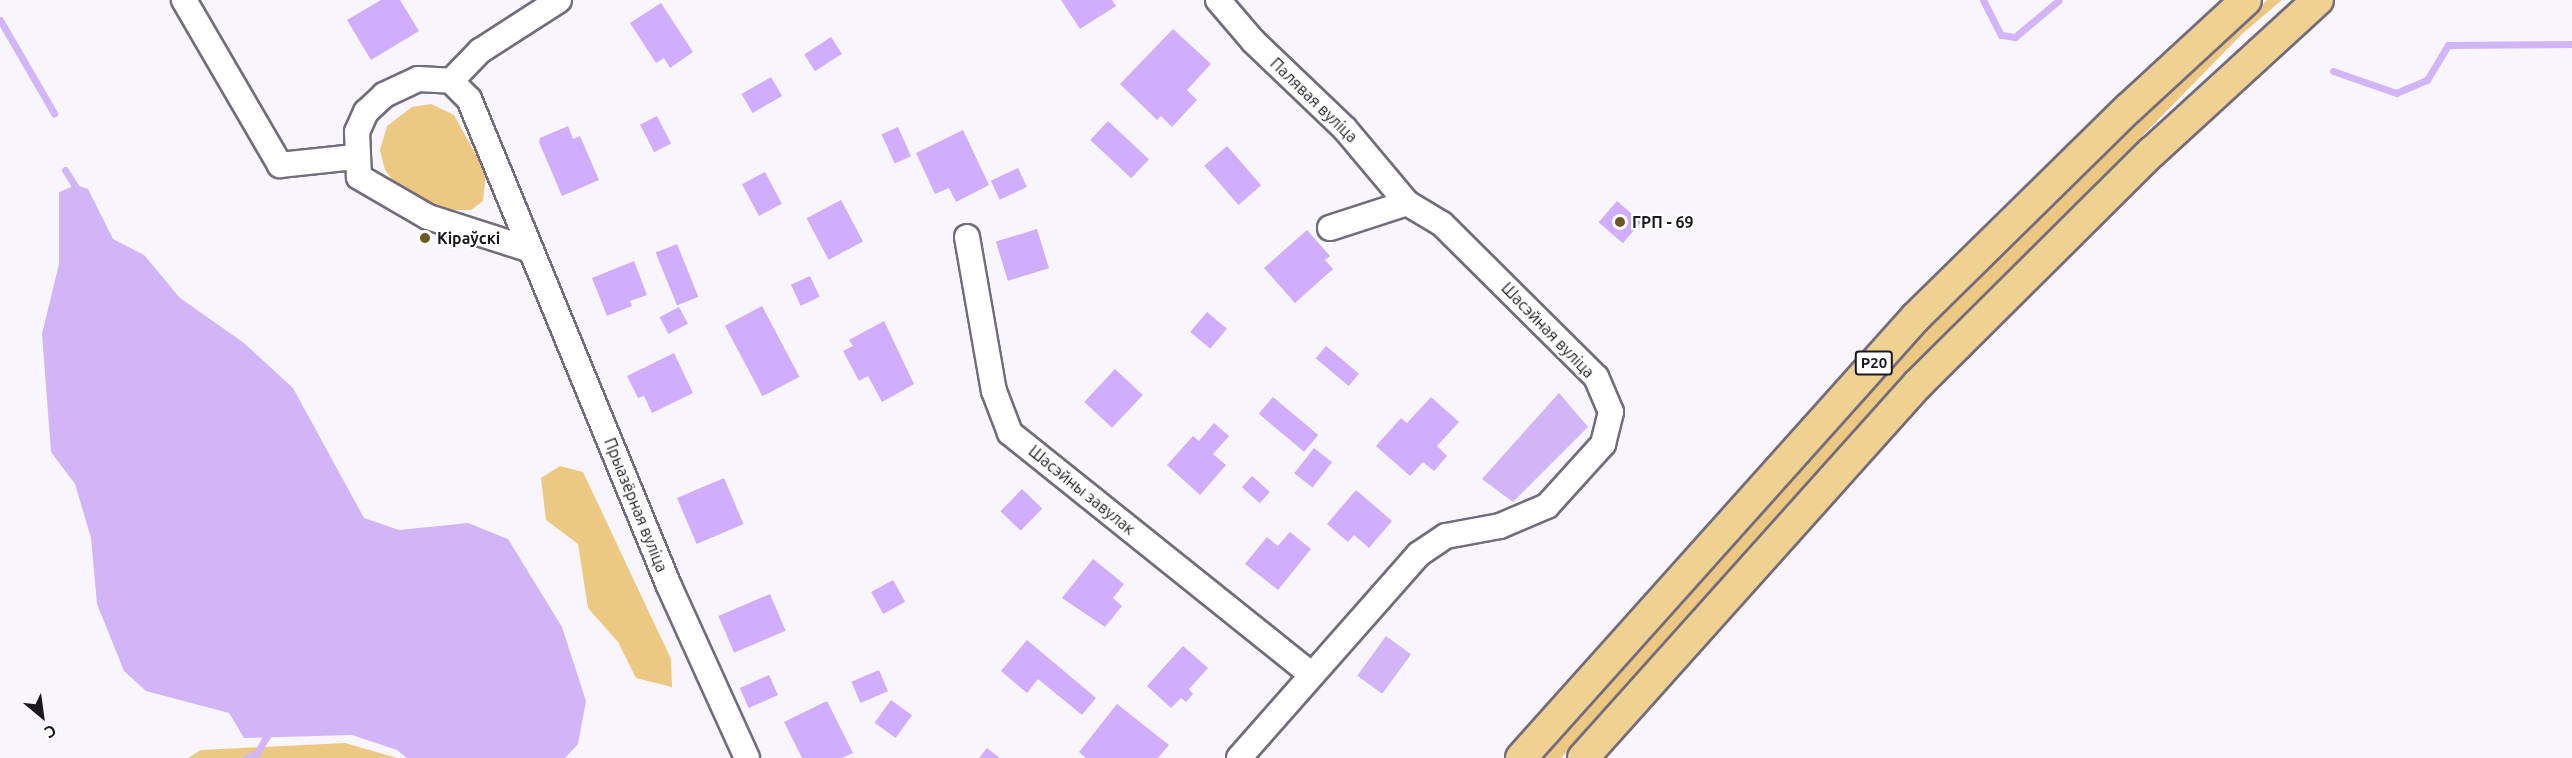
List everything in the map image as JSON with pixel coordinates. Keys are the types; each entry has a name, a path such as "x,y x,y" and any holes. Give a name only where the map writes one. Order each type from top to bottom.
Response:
{"main road":[{"name":"Р20","path":"1521,758 1916,317 2128,108 2246,0"},
{"name":"Р20","path":"1582,758 1918,384 2152,152 2318,0"}],"street":[{"path":"184,0 279,165 356,157"},
{"path":"531,250 428,217 359,177 356,157 357,132 366,112 384,95 418,79 451,81 480,51 559,0"},
{"name":"Палявая вуліца","path":"1218,0 1253,41 1344,129 1407,202"},
{"name":"Прыазёрная вуліца","path":"451,81 469,99 669,586 747,758"},
{"path":"1330,228 1407,202"},
{"name":"Шасэйная вуліца","path":"1239,758 1311,674 1428,548 1446,536 1500,526 1547,506 1603,444 1611,412 1596,377 1442,224 1407,202"},
{"name":"Шасэйны завулак","path":"967,237 994,391 1010,433 1311,674"}],"shaded area":[{"path":"2267,0 2282,0 2242,34 1884,400 1561,758 1536,758 1845,411 2071,180"},
{"path":"431,104 454,115 486,173 483,201 471,210 445,210 398,187 385,170 380,150 387,126 412,107"},
{"path":"76,185 88,189 113,239 144,255 180,298 244,343 293,388 364,518 399,530 468,523 508,539 562,627 586,701 578,744 565,758 407,758 397,750 352,735 244,738 229,713 146,691 124,671 97,604 91,538 75,484 51,452 42,334 59,264 59,192"},
{"path":"1559,393 1588,427 1513,502 1482,479"},
{"path":"560,466 583,472 671,659 672,687 636,678 618,642 588,608 578,544 546,520 541,478"},
{"path":"1386,636 1411,654 1382,694 1357,676"},
{"path":"345,743 397,758 188,758 201,750"}],"building":[{"path":"381,0 400,0 419,31 371,60 347,20"},
{"path":"1061,0 1112,0 1116,6 1080,29"},
{"path":"661,3 693,52 670,68 664,58 656,63 630,23"},
{"path":"1173,29 1211,64 1187,90 1197,100 1172,127 1161,116 1157,120 1120,84"},
{"path":"831,37 842,54 815,71 804,54"},
{"path":"771,77 782,96 753,113 742,94"},
{"path":"657,116 671,144 654,152 640,125"},
{"path":"1108,121 1149,159 1131,178 1090,140"},
{"path":"568,126 573,139 580,136 599,180 562,196 539,142 540,138"},
{"path":"898,127 911,156 895,164 882,134"},
{"path":"963,130 989,185 956,202 949,188 935,194 916,153"},
{"path":"1227,146 1261,185 1238,205 1204,166"},
{"path":"1018,168 1027,187 1000,200 991,181"},
{"path":"765,172 782,204 759,216 742,184"},
{"path":"841,200 863,241 829,260 807,218"},
{"name":"ГРП - 69","path":"1617,201 1641,222 1623,243 1599,222"},
{"path":"1037,229 1049,268 1008,281 996,242"},
{"path":"1307,230 1330,256 1325,260 1333,269 1295,303 1264,268"},
{"path":"677,244 698,297 677,305 656,253"},
{"path":"634,261 647,295 630,301 632,306 607,316 592,278"},
{"path":"810,276 820,297 801,306 791,285"},
{"path":"762,306 800,377 762,396 725,326"},
{"path":"679,307 688,324 668,334 660,317"},
{"path":"1207,312 1227,329 1210,349 1190,332"},
{"path":"884,321 914,384 882,402 868,376 859,381 843,351 853,346 849,340"},
{"path":"1326,346 1359,374 1349,386 1316,358"},
{"path":"674,353 693,393 652,413 644,396 638,398 627,376"},
{"path":"1115,369 1143,395 1112,428 1084,402"},
{"path":"1273,397 1318,435 1304,452 1259,414"},
{"path":"1431,397 1459,422 1437,446 1447,456 1434,471 1423,462 1410,476 1376,446 1401,418 1407,423"},
{"path":"1214,423 1229,436 1213,454 1226,465 1200,495 1167,465 1193,436 1199,441"},
{"path":"1314,448 1332,462 1312,487 1294,473"},
{"path":"1252,476 1270,492 1260,503 1242,487"},
{"path":"724,478 744,524 697,544 677,498"},
{"path":"1022,489 1042,508 1021,531 1000,511"},
{"path":"1356,490 1392,521 1369,548 1354,535 1348,542 1327,524"},
{"path":"1290,532 1311,549 1278,590 1245,564 1267,537 1278,546"},
{"path":"1093,559 1124,584 1113,598 1122,606 1105,627 1062,598"},
{"path":"893,580 905,602 883,614 871,592"},
{"path":"770,594 786,631 734,653 718,616"},
{"path":"1027,640 1096,698 1082,715 1038,679 1027,693 1001,671"},
{"path":"1183,646 1208,668 1189,689 1193,694 1186,702 1181,698 1171,708 1147,686"},
{"path":"879,670 888,691 860,703 851,682"},
{"path":"769,675 778,695 749,708 740,688"},
{"path":"891,700 912,715 896,738 875,723"},
{"path":"827,701 853,753 842,758 802,758 784,722"},
{"path":"1117,704 1169,745 1158,758 1086,758 1079,752"},
{"path":"987,748 1000,758 979,758"}],"waterway":[{"path":"1983,0 2001,35 2015,37 2059,0"},
{"path":"0,20 54,113"},
{"path":"2333,71 2396,93 2427,80 2448,45 2572,44"},
{"path":"65,170 78,191"},
{"path":"246,758 257,753 267,736 266,728"}],"place":[{"name":"ГРП - 69","path":"1620,222"},
{"name":"Кіраўскі","path":"425,238"}]}
